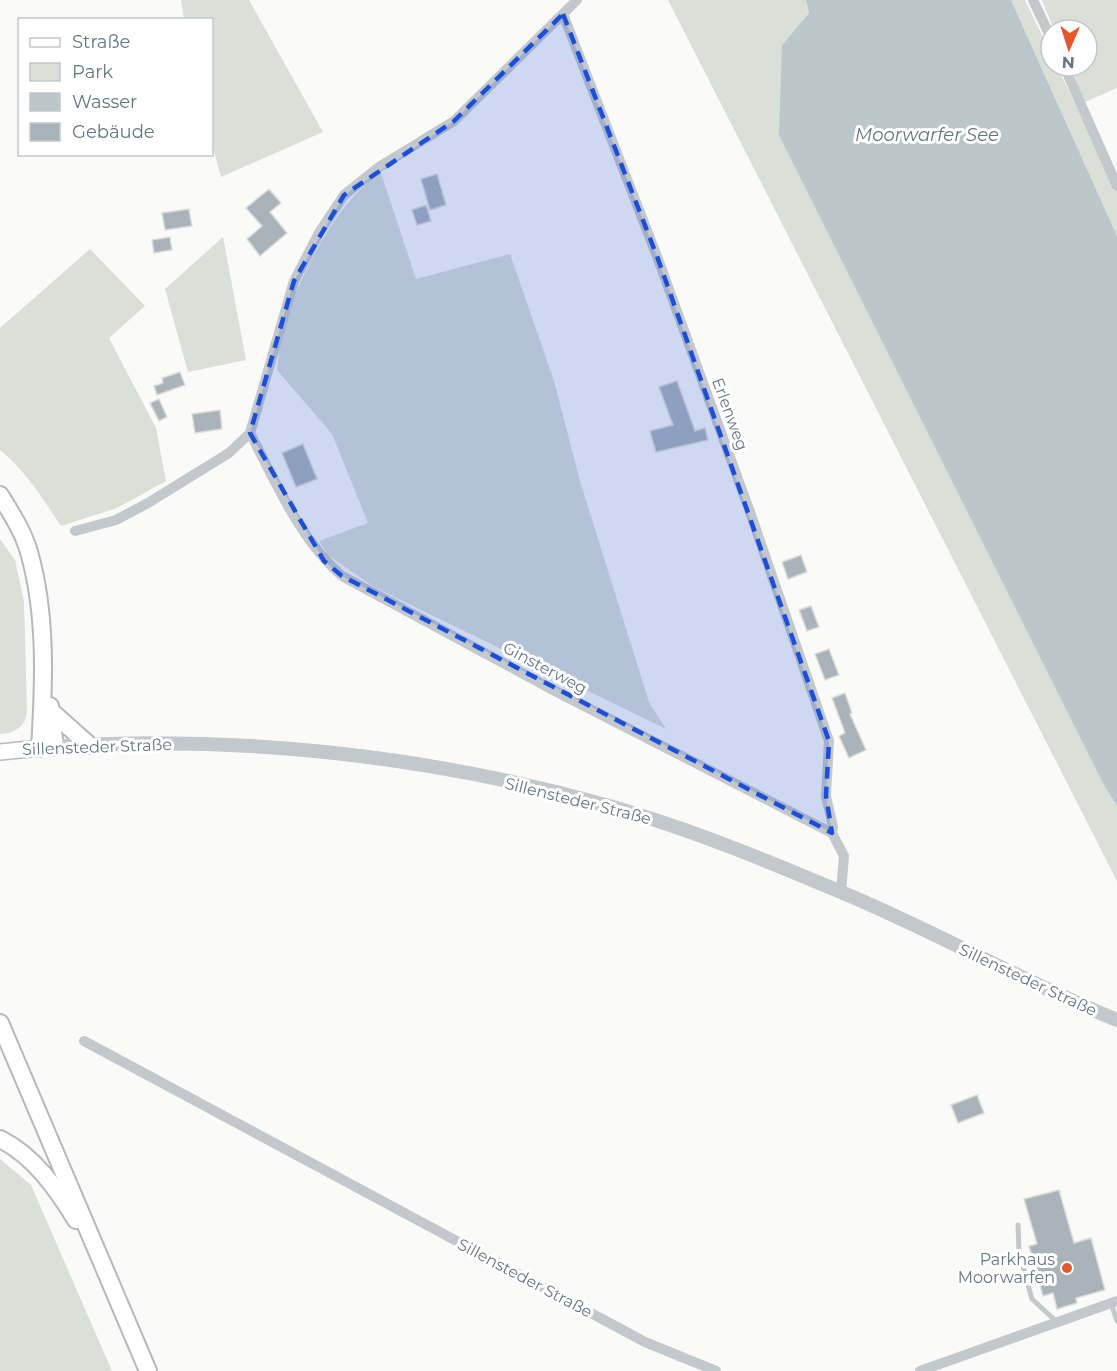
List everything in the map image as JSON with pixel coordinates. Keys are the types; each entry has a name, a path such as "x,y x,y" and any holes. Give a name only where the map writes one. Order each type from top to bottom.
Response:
{"highway":[{"path":"0,495 17,522 28,550 38,594 48,747"},
{"path":"0,512 17,522"},
{"path":"44,692 52,712 89,745"},
{"path":"48,747 52,712"},
{"path":"0,1023 148,1371"},
{"path":"0,1139 26,1155 41,1170 102,1262"}],"main road":[{"name":"Sillensteder Straße","path":"0,752 48,747"}],"street":[{"path":"75,531 116,520 148,503 229,453 250,433 294,281 320,231 344,195 379,167 454,121 577,0"},
{"path":"1033,0 1042,18"},
{"name":"Erlenweg","path":"563,14 658,259 750,512 829,741 826,796 833,827 832,833"},
{"path":"1069,78 1117,186"},
{"name":"Ginsterweg","path":"250,433 324,561 342,576 554,690 832,833"},
{"name":"Sillensteder Straße","path":"48,747 236,744 353,755 439,768 609,806 676,827 841,892 1117,1020"},
{"path":"832,833 844,856 841,892"},
{"name":"Sillensteder Straße","path":"84,1041 645,1342 716,1371"},
{"path":"920,1371 1114,1302"}],"lane":[{"path":"1018,1225 1019,1252 1032,1299 1057,1322"},
{"path":"1114,1302 1117,1321"}],"highlighted area":[{"path":"563,14 658,259 829,741 826,796 832,833 342,576 324,561 250,433 294,281 344,195 454,121"}],"green space":[{"path":"181,0 249,0 323,132 221,177 213,148 213,18 184,18"},
{"path":"668,0 806,0 809,13 782,45 1105,787 1117,806 1117,881"},
{"path":"1011,0 1025,0 1039,29 1039,62"},
{"path":"1042,0 1117,0 1117,88 1085,102 1075,78 1099,78 1099,18 1049,18"},
{"path":"1046,78 1063,78 1117,191 1117,236"},
{"path":"381,173 416,279 510,254 554,381 580,481 649,702 666,729 374,587 328,555 319,541 368,523 332,434 277,370 281,338 297,291 320,244 349,202 365,185"},
{"path":"223,237 246,360 188,372 165,289"},
{"path":"90,249 145,306 109,338 156,428 166,481 117,508 61,526 26,476 0,450 0,328"},
{"path":"0,539 15,560 24,602 27,712 22,725 10,732 0,734"},
{"path":"0,1159 31,1185 112,1371 0,1371"}],"water":[{"name":"Moorwarfer See","path":"806,0 1011,0 1039,62 1039,78 1046,78 1117,236 1117,806 1105,787 779,135 782,45 809,13"}],"building":[{"path":"437,174 446,205 430,210 421,179"},
{"path":"269,189 281,203 270,212 287,233 260,256 247,239 262,226 246,208"},
{"path":"426,205 431,221 417,225 412,210"},
{"path":"189,209 192,226 165,230 162,213"},
{"path":"170,237 172,250 154,253 152,240"},
{"path":"180,372 185,385 157,395 154,386 163,383 162,378"},
{"path":"677,381 695,431 705,428 708,440 656,452 650,431 673,425 659,387"},
{"path":"159,399 167,417 159,421 150,403"},
{"path":"220,410 222,429 195,433 192,414"},
{"path":"303,444 317,479 296,487 282,453"},
{"path":"801,555 807,572 788,579 782,562"},
{"path":"811,606 819,627 807,631 799,610"},
{"path":"829,649 839,675 825,680 815,654"},
{"path":"845,693 852,713 850,714 866,750 849,758 839,736 845,733 832,698"},
{"path":"977,1095 984,1113 958,1123 951,1105"},
{"name":"Parkhaus Moorwarfen","path":"1059,1190 1074,1243 1091,1238 1105,1290 1076,1298 1077,1303 1057,1309 1053,1293 1043,1296 1029,1246 1037,1244 1024,1199"}],"place":[{"name":"Parkhaus Moorwarfen","path":"1067,1268"}]}
